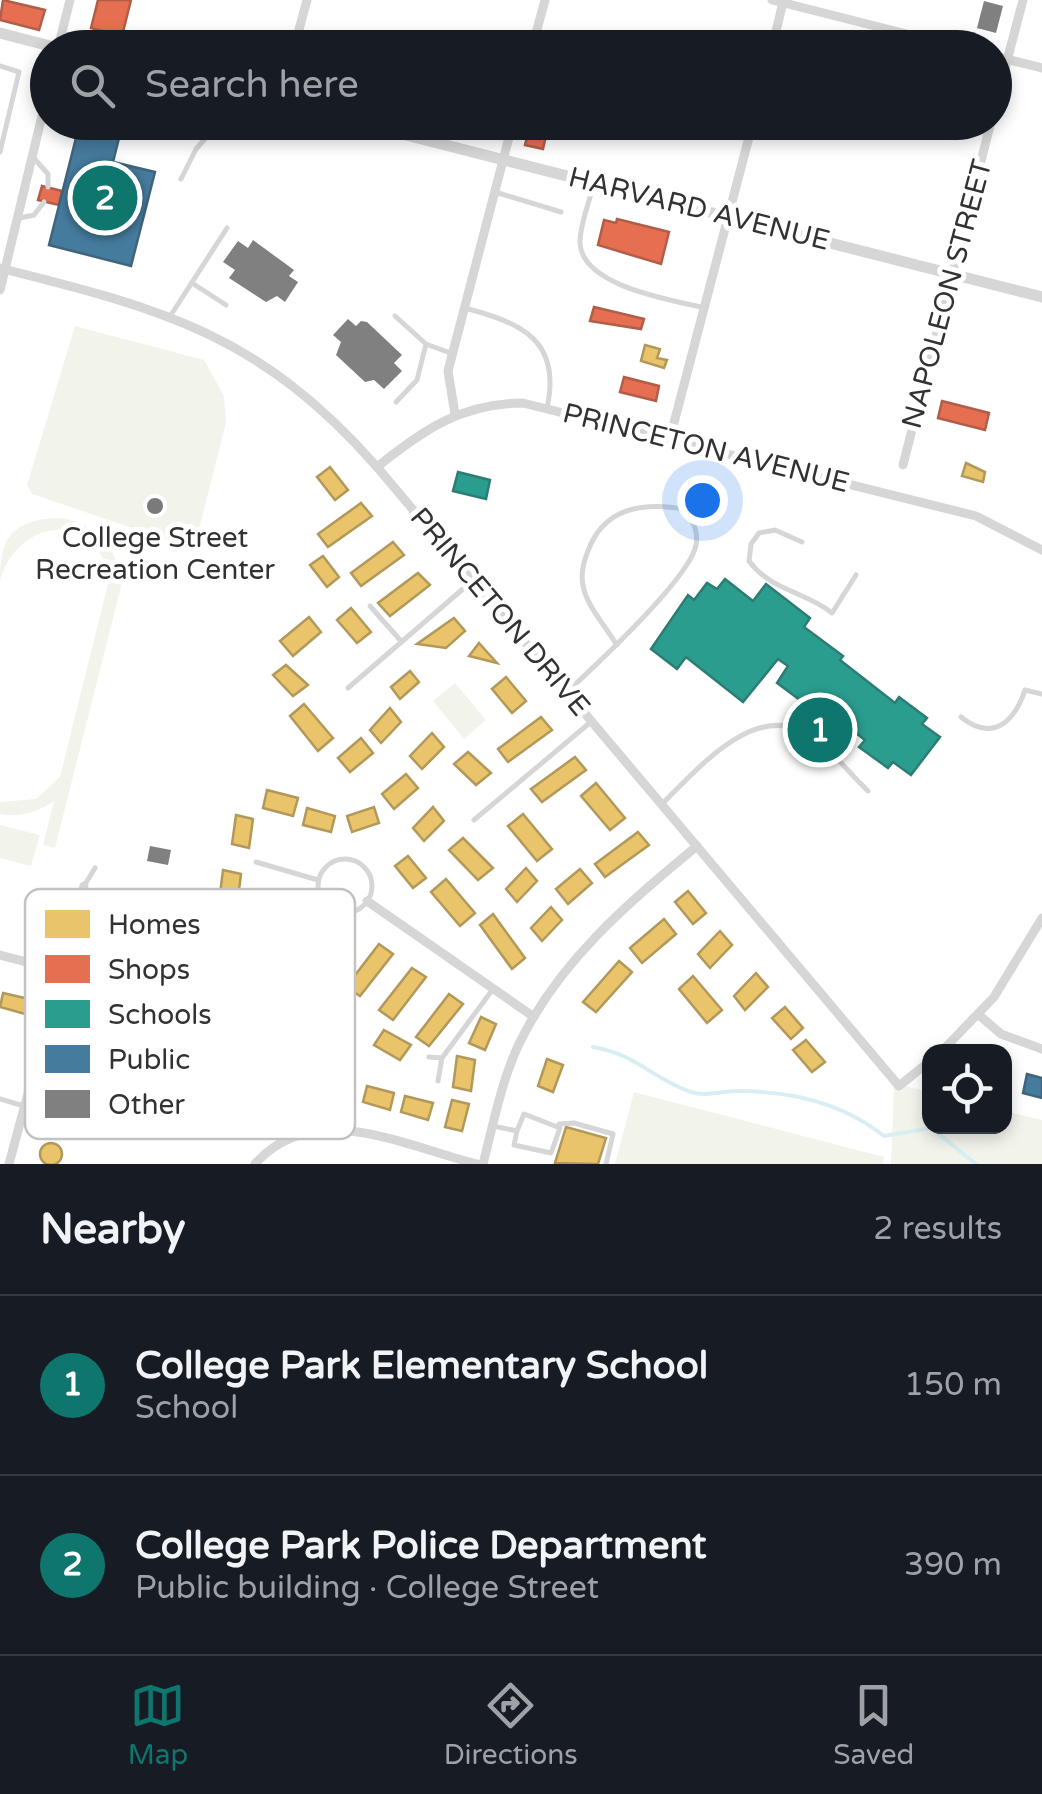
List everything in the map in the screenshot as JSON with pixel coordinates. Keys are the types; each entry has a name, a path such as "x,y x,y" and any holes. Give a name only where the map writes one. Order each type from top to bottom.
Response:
{"street":[{"path":"62,30 70,0"},
{"path":"298,30 306,0"},
{"path":"537,30 545,0"},
{"path":"1012,43 1023,0"},
{"path":"775,30 780,1 892,30"},
{"path":"0,33 30,41"},
{"path":"1012,60 1042,68"},
{"path":"0,290 36,140"},
{"name":"HARVARD AVENUE","path":"425,140 1042,297"},
{"path":"455,414 447,383 509,140"},
{"path":"670,438 747,140"},
{"name":"NAPOLEON STREET","path":"902,465 986,140"},
{"name":"PRINCETON DRIVE","path":"3,269 171,315 268,364 319,405 474,580 899,1086 922,1067"},
{"name":"PRINCETON AVENUE","path":"377,467 418,434 455,414 501,403 547,408 976,516 1042,550"},
{"path":"355,1136 480,1164 506,1076 534,1017 570,965 606,923 697,846"},
{"path":"367,901 534,1017"},
{"path":"949,1044 979,1016 1022,957 1042,918"},
{"path":"0,955 25,961"},
{"path":"979,1016 1001,1034 1042,1049"},
{"path":"9,1164 25,1102"},
{"path":"255,1164 277,1143 289,1139"}],"lane":[{"path":"0,66 19,72 0,152"},
{"path":"182,179 202,140"},
{"path":"32,156 48,174 48,187"},
{"path":"594,182 580,242 591,266 634,291 705,308"},
{"path":"495,192 561,212"},
{"path":"20,218 34,215 44,202"},
{"path":"171,315 227,228"},
{"path":"192,282 226,305"},
{"path":"464,308 500,317 530,334 549,363 547,408"},
{"path":"395,316 426,344 453,354"},
{"path":"396,402 417,380 426,344"},
{"path":"568,692 617,645 648,613 696,549 696,529 686,508 654,504 621,511 595,532 582,565 584,592 617,645"},
{"path":"802,542 775,530 759,533 750,544 750,561 790,593 813,598 832,613 856,575"},
{"path":"348,688 474,580"},
{"path":"370,606 402,641"},
{"path":"961,717 975,728 994,728 1010,720 1025,690 1042,694"},
{"path":"474,820 592,721"},
{"path":"662,804 734,736 776,724 816,738 868,792"},
{"path":"320,889 318,880 334,860 360,862 372,885 367,901 355,907"},
{"path":"256,862 318,880"},
{"path":"84,886 95,868"},
{"path":"438,1081 442,1058 493,989"},
{"path":"429,1058 442,1058"},
{"path":"0,1099 24,1106"},
{"path":"559,1124 551,1153 514,1145 524,1114 559,1124 574,1123 613,1134 606,1164"},
{"path":"493,1126 517,1130"}],"shaded area":[{"path":"75,326 204,360 224,396 226,423 194,549 32,494 27,485"},
{"path":"53,518 80,523 102,538 116,560 121,587 55,848 43,845 54,801 22,815 0,814 0,802 36,799 60,777 109,580 102,557 90,541 75,532 57,530 39,534 23,544 9,560 0,581 2,555 10,536 26,524"},
{"path":"455,683 486,720 464,739 433,701"},
{"path":"0,825 40,835 31,866 0,858"},
{"path":"894,1083 922,1090 922,1134 1012,1134 1012,1113 1042,1120 1042,1164 891,1164"},
{"path":"634,1092 884,1157 883,1164 615,1164"}],"building: Homes":[{"path":"645,345 660,349 657,358 667,360 664,368 641,361"},
{"path":"966,463 985,472 983,482 962,476"},
{"path":"330,467 348,490 335,500 317,477"},
{"path":"361,503 372,516 328,547 318,534"},
{"path":"393,542 404,555 361,586 351,573"},
{"path":"323,556 339,577 327,587 310,565"},
{"path":"418,573 430,585 390,616 378,603"},
{"path":"351,608 371,632 357,643 337,620"},
{"path":"309,617 321,632 293,656 280,641"},
{"path":"454,618 465,631 446,648 417,644"},
{"path":"479,643 497,663 469,656"},
{"path":"286,665 308,685 293,696 273,675"},
{"path":"410,671 419,682 400,699 391,687"},
{"path":"506,677 526,701 512,713 492,689"},
{"path":"304,704 333,738 318,751 290,716"},
{"path":"390,708 401,722 381,743 370,730"},
{"path":"541,717 552,730 508,762 498,749"},
{"path":"432,733 444,747 422,769 410,756"},
{"path":"361,738 373,753 350,772 338,758"},
{"path":"468,752 491,773 476,785 454,764"},
{"path":"575,757 586,770 542,802 531,789"},
{"path":"406,774 418,788 394,809 382,794"},
{"path":"596,783 625,818 610,830 581,796"},
{"path":"267,790 298,798 293,816 263,808"},
{"path":"374,807 379,823 352,832 347,816"},
{"path":"433,807 444,821 424,841 413,828"},
{"path":"307,808 335,816 331,832 303,825"},
{"path":"523,814 552,849 537,861 508,826"},
{"path":"236,815 253,819 249,848 232,844"},
{"path":"638,832 649,845 605,877 595,864"},
{"path":"463,838 493,868 478,880 449,850"},
{"path":"408,856 426,878 413,888 395,866"},
{"path":"526,868 537,881 517,902 506,889"},
{"path":"580,869 592,883 568,904 556,889"},
{"path":"223,870 241,874 239,889 221,889"},
{"path":"446,879 475,913 460,926 431,892"},
{"path":"688,891 706,913 693,924 675,902"},
{"path":"551,907 562,920 542,941 531,928"},
{"path":"493,914 525,958 512,969 480,925"},
{"path":"664,919 676,934 642,963 630,948"},
{"path":"720,931 732,945 710,968 698,954"},
{"path":"379,944 393,954 360,996 355,993 355,975"},
{"path":"619,961 632,972 596,1012 583,1002"},
{"path":"412,968 426,977 393,1020 379,1010"},
{"path":"756,973 768,987 745,1010 734,996"},
{"path":"693,976 722,1010 707,1023 679,989"},
{"path":"3,993 25,998 25,1014 0,1007"},
{"path":"449,994 463,1004 429,1046 416,1037"},
{"path":"785,1007 803,1028 791,1039 772,1018"},
{"path":"481,1017 496,1024 485,1050 469,1043"},
{"path":"384,1030 411,1045 400,1060 374,1045"},
{"path":"806,1040 825,1062 812,1072 793,1050"},
{"path":"457,1056 475,1060 471,1091 453,1087"},
{"path":"547,1059 563,1065 553,1092 538,1086"},
{"path":"367,1086 394,1093 390,1110 363,1102"},
{"path":"405,1096 433,1103 428,1120 401,1112"},
{"path":"452,1100 469,1104 462,1131 445,1127"},
{"path":"566,1127 606,1138 598,1164 555,1163"},
{"path":"47,1144 55,1144 61,1150 61,1158 55,1164 47,1164 41,1158 41,1150"}],"building: Shops":[{"path":"3,0 45,10 39,30 0,20"},
{"path":"98,0 131,0 124,30 91,28"},
{"path":"526,140 545,140 543,149 525,145"},
{"path":"42,186 62,191 59,205 38,200"},
{"path":"617,219 669,232 661,264 598,245 604,220 616,223"},
{"path":"594,307 644,319 641,329 590,321"},
{"path":"624,377 659,386 656,401 620,392"},
{"path":"942,401 989,413 985,430 938,418"}],"building: Schools":[{"path":"458,472 490,480 486,499 453,491"},
{"path":"725,579 753,601 766,584 810,618 804,627 843,656 840,660 895,703 899,697 927,718 922,724 940,737 911,775 893,762 888,768 859,747 865,740 809,697 804,703 777,683 788,666 778,659 743,702 686,657 677,669 651,649 688,595 694,600 707,583 717,589"}],"building: Public":[{"path":"75,140 118,140 113,162 155,172 131,266 49,245"},
{"path":"1027,1074 1042,1078 1042,1098 1023,1093"}],"building: Other":[{"path":"984,1 1003,6 997,30 977,28"},
{"path":"253,240 294,270 289,276 298,282 285,302 277,296 266,302 229,278 235,270 223,262 238,241 248,248"},
{"path":"348,319 356,326 367,322 402,355 394,363 402,371 384,389 374,380 365,382 336,355 341,342 333,335"},
{"path":"150,846 171,850 168,865 147,861"}],"waterway":[{"path":"593,1047 622,1055 696,1093 737,1091 796,1096 851,1115 884,1136 931,1128 976,1164"}],"place":[{"name":"College Park Police Department","path":"105,198"},
{"name":"College Street Recreation Center","path":"155,506"},
{"name":"College Park Elementary School","path":"820,730"}]}
